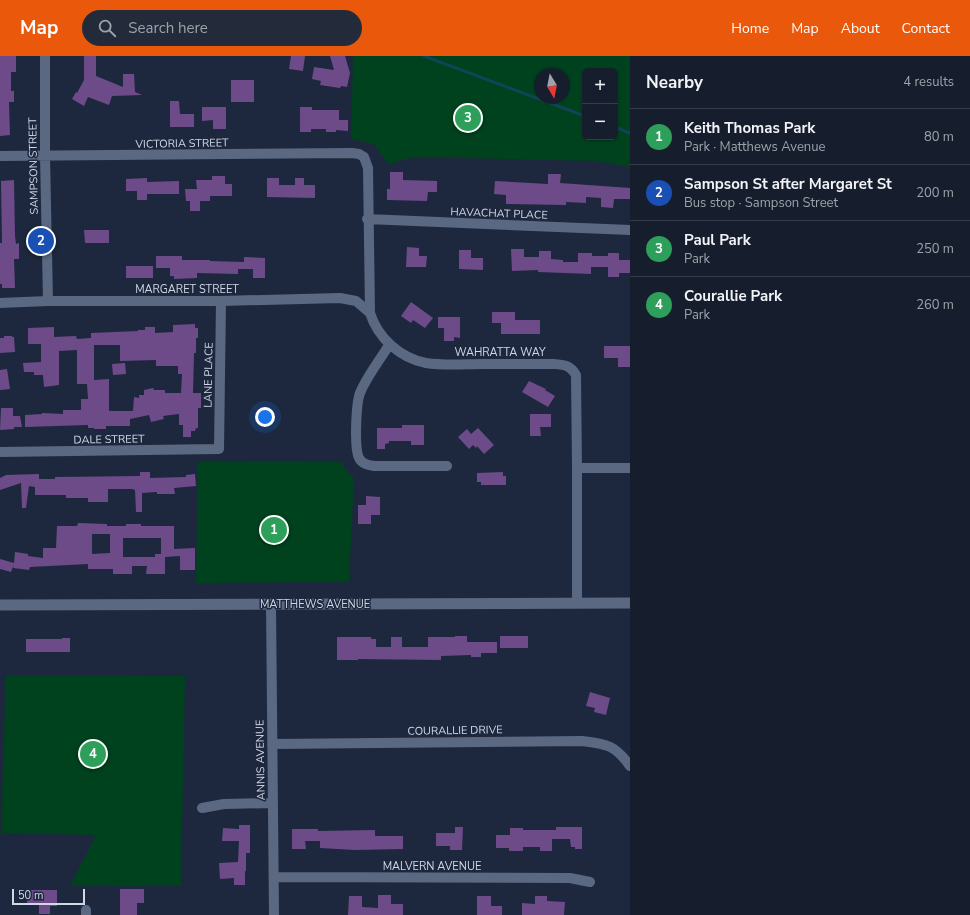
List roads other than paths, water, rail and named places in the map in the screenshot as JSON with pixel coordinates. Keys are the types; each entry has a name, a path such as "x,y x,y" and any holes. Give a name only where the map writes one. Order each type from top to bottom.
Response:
{"street":[{"name":"SAMPSON STREET","path":"45,56 45,156 48,301"},
{"name":"VICTORIA STREET","path":"0,156 352,153 359,154 364,157"},
{"name":"WAHRATTA WAY","path":"364,157 368,168 370,313 372,320 389,344 405,355 426,363 564,364 572,368 576,375 578,468 576,603"},
{"name":"HAVACHAT PLACE","path":"368,220 630,230"},
{"name":"MARGARET STREET","path":"0,303 48,301 348,299 356,301 370,313"},
{"name":"LANE PLACE","path":"219,449 221,301"},
{"path":"389,344 364,385 358,401 356,410 357,451 359,458 367,465 374,466 447,466"},
{"name":"DALE STREET","path":"0,452 219,449"},
{"path":"578,468 630,468"},
{"name":"MATTHEWS AVENUE","path":"0,605 630,602"},
{"name":"ANNIS AVENUE","path":"271,604 274,915"},
{"name":"COURALLIE DRIVE","path":"272,744 582,741 605,744 619,751 630,766"},
{"path":"202,808 224,804 273,803"},
{"name":"MALVERN AVENUE","path":"274,877 570,878 590,882"}],"waterway":[{"path":"424,56 582,115"},
{"path":"618,128 630,133"}],"place":[{"name":"Paul Park","path":"468,118"},
{"name":"Sampson St after Margaret St","path":"41,241"},
{"name":"Keith Thomas Park","path":"274,530"},
{"name":"Courallie Park","path":"93,754"}]}
